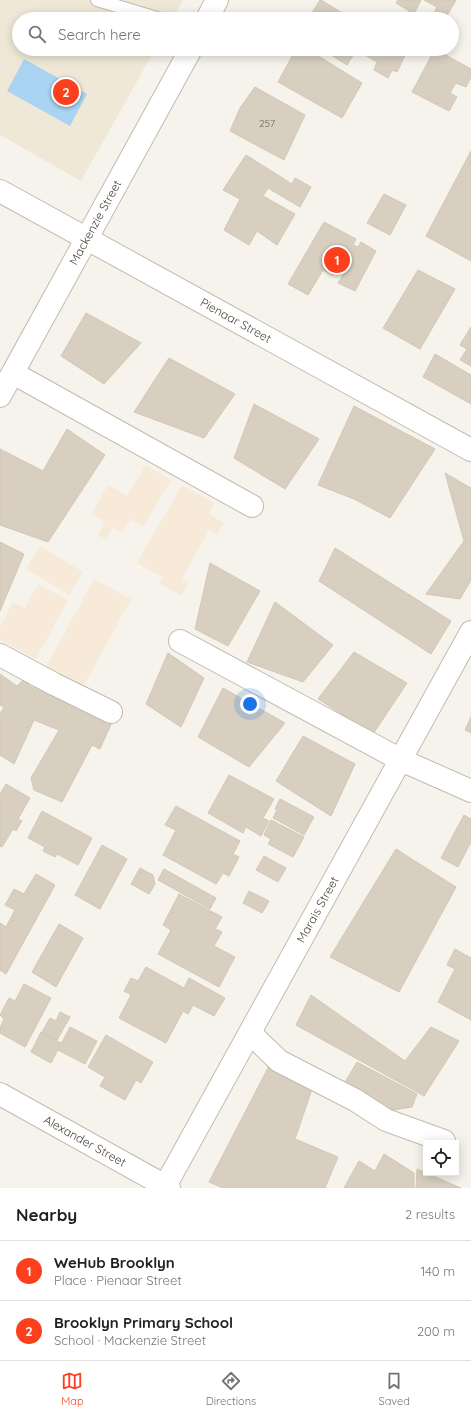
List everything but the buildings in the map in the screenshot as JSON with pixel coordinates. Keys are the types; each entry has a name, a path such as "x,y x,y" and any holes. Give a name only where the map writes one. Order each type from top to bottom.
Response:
{"street":[{"path":"211,12 218,0"},
{"name":"Mackenzie Street","path":"0,396 187,56"},
{"name":"Pienaar Street","path":"0,191 471,450"},
{"path":"13,373 252,506"},
{"name":"Marais Street","path":"166,1187 471,632"},
{"path":"180,641 401,760 471,790"},
{"path":"0,655 111,712"},
{"path":"250,1033 279,1061 355,1100 386,1120 441,1140"},
{"name":"Alexander Street","path":"0,1094 166,1187"}],"lane":[{"path":"97,0 137,12"}],"shaded area":[{"path":"0,0 183,0 176,12 12,12 12,56 151,56 81,181 0,135"},
{"path":"146,465 171,480 143,527 130,519 122,533 113,527 106,539 98,535 105,522 91,514 108,485 127,496"},
{"path":"182,485 214,503 209,514 224,523 217,535 209,530 182,579 189,583 181,596 159,583 163,577 137,563"},
{"path":"40,546 83,572 69,595 26,569"},
{"path":"94,579 131,599 82,689 45,669"},
{"path":"38,584 68,600 36,659 0,640 0,627 13,602 25,608"}],"water":[{"path":"24,59 87,94 70,126 7,91"}],"place":[{"name":"Brooklyn Primary School","path":"66,92"},
{"name":"WeHub Brooklyn","path":"337,260"}]}
